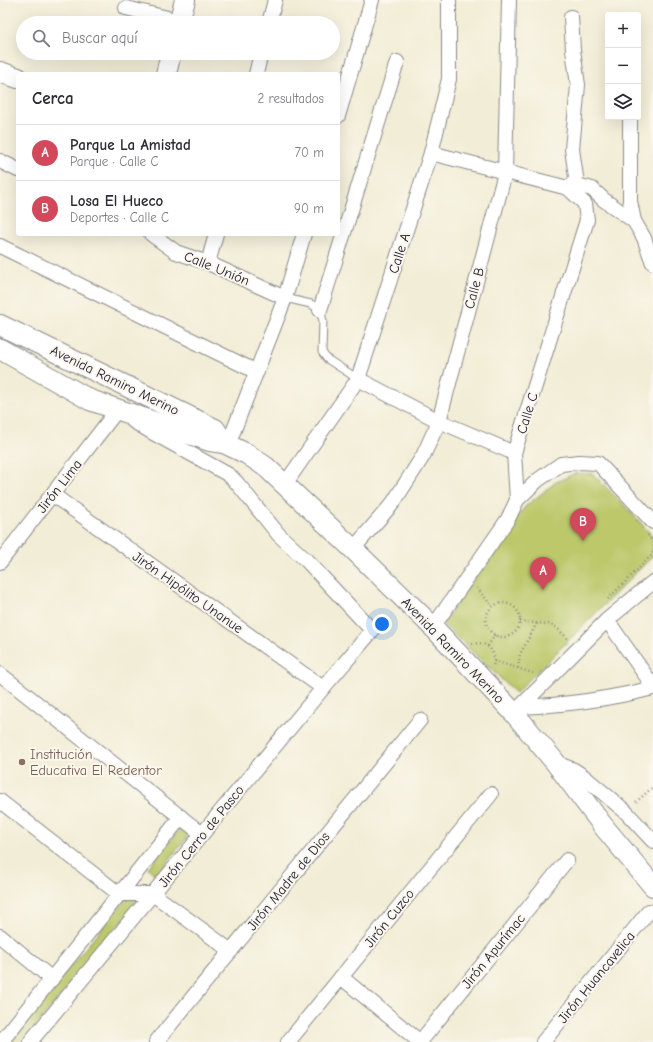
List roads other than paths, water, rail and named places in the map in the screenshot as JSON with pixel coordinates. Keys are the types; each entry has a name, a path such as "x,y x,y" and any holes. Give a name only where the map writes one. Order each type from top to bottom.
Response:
{"street":[{"path":"181,16 185,0"},
{"path":"271,16 275,0"},
{"path":"340,109 372,0"},
{"name":"Calle A","path":"284,484 358,379 431,153 448,79 449,0"},
{"name":"Calle B","path":"353,550 393,503 423,456 439,421 505,173 509,0"},
{"path":"126,8 156,16"},
{"path":"568,188 574,184 576,177 572,149 578,85 573,50 571,17"},
{"path":"167,72 170,60"},
{"path":"256,72 259,60"},
{"path":"320,310 397,62"},
{"path":"0,72 16,77"},
{"path":"630,120 630,201 634,221 644,238 653,263"},
{"path":"431,153 568,188 581,186 592,189 604,200 634,221"},
{"path":"0,161 16,169"},
{"name":"Calle C","path":"433,627 508,519 517,500 514,453 587,220 585,204 568,188"},
{"name":"Calle Unión","path":"154,236 176,252 208,263 285,298"},
{"path":"208,263 215,236"},
{"path":"226,444 257,372 285,298 303,236"},
{"path":"0,246 257,372"},
{"name":"Avenida Ramiro Merino","path":"0,325 215,429 226,444"},
{"name":"Avenida Ramiro Merino","path":"0,349 90,400 210,441 226,444 247,454 266,467 433,627 517,710 604,827 653,886"},
{"path":"358,379 439,421 514,453"},
{"name":"Jirón Lima","path":"0,562 121,410"},
{"name":"Jirón Cerro de Pasco","path":"30,1042 322,688 371,632 371,630 307,561 279,535 238,483 229,475 136,423 121,410"},
{"path":"517,500 538,480 561,464 579,462 598,463 653,522"},
{"name":"Jirón Hipólito Unanue","path":"53,496 322,688"},
{"path":"517,710 607,620 653,582"},
{"path":"517,710 630,694 653,687 607,620"},
{"path":"0,674 202,834"},
{"name":"Jirón Madre de Dios","path":"156,1042 420,720"},
{"path":"555,762 574,770 583,776 625,811 653,841"},
{"name":"Jirón Cuzco","path":"288,1042 491,794"},
{"path":"0,801 119,894 152,894 231,951"},
{"name":"Jirón Cerro de Pasco","path":"1,1042 181,817"},
{"name":"Jirón Apurímac","path":"420,1042 567,860"},
{"name":"Jirón Huancavelica","path":"543,1042 649,911"},
{"path":"0,936 52,978"},
{"path":"341,977 420,1042"}],"lane":[{"path":"285,298 311,304 320,310 323,321 322,352 327,358 358,379"}],"place":[{"name":"Losa El Hueco","path":"583,541"},
{"name":"Parque La Amistad","path":"543,590"},
{"name":"Institución Educativa El Redentor","path":"22,762"}]}
